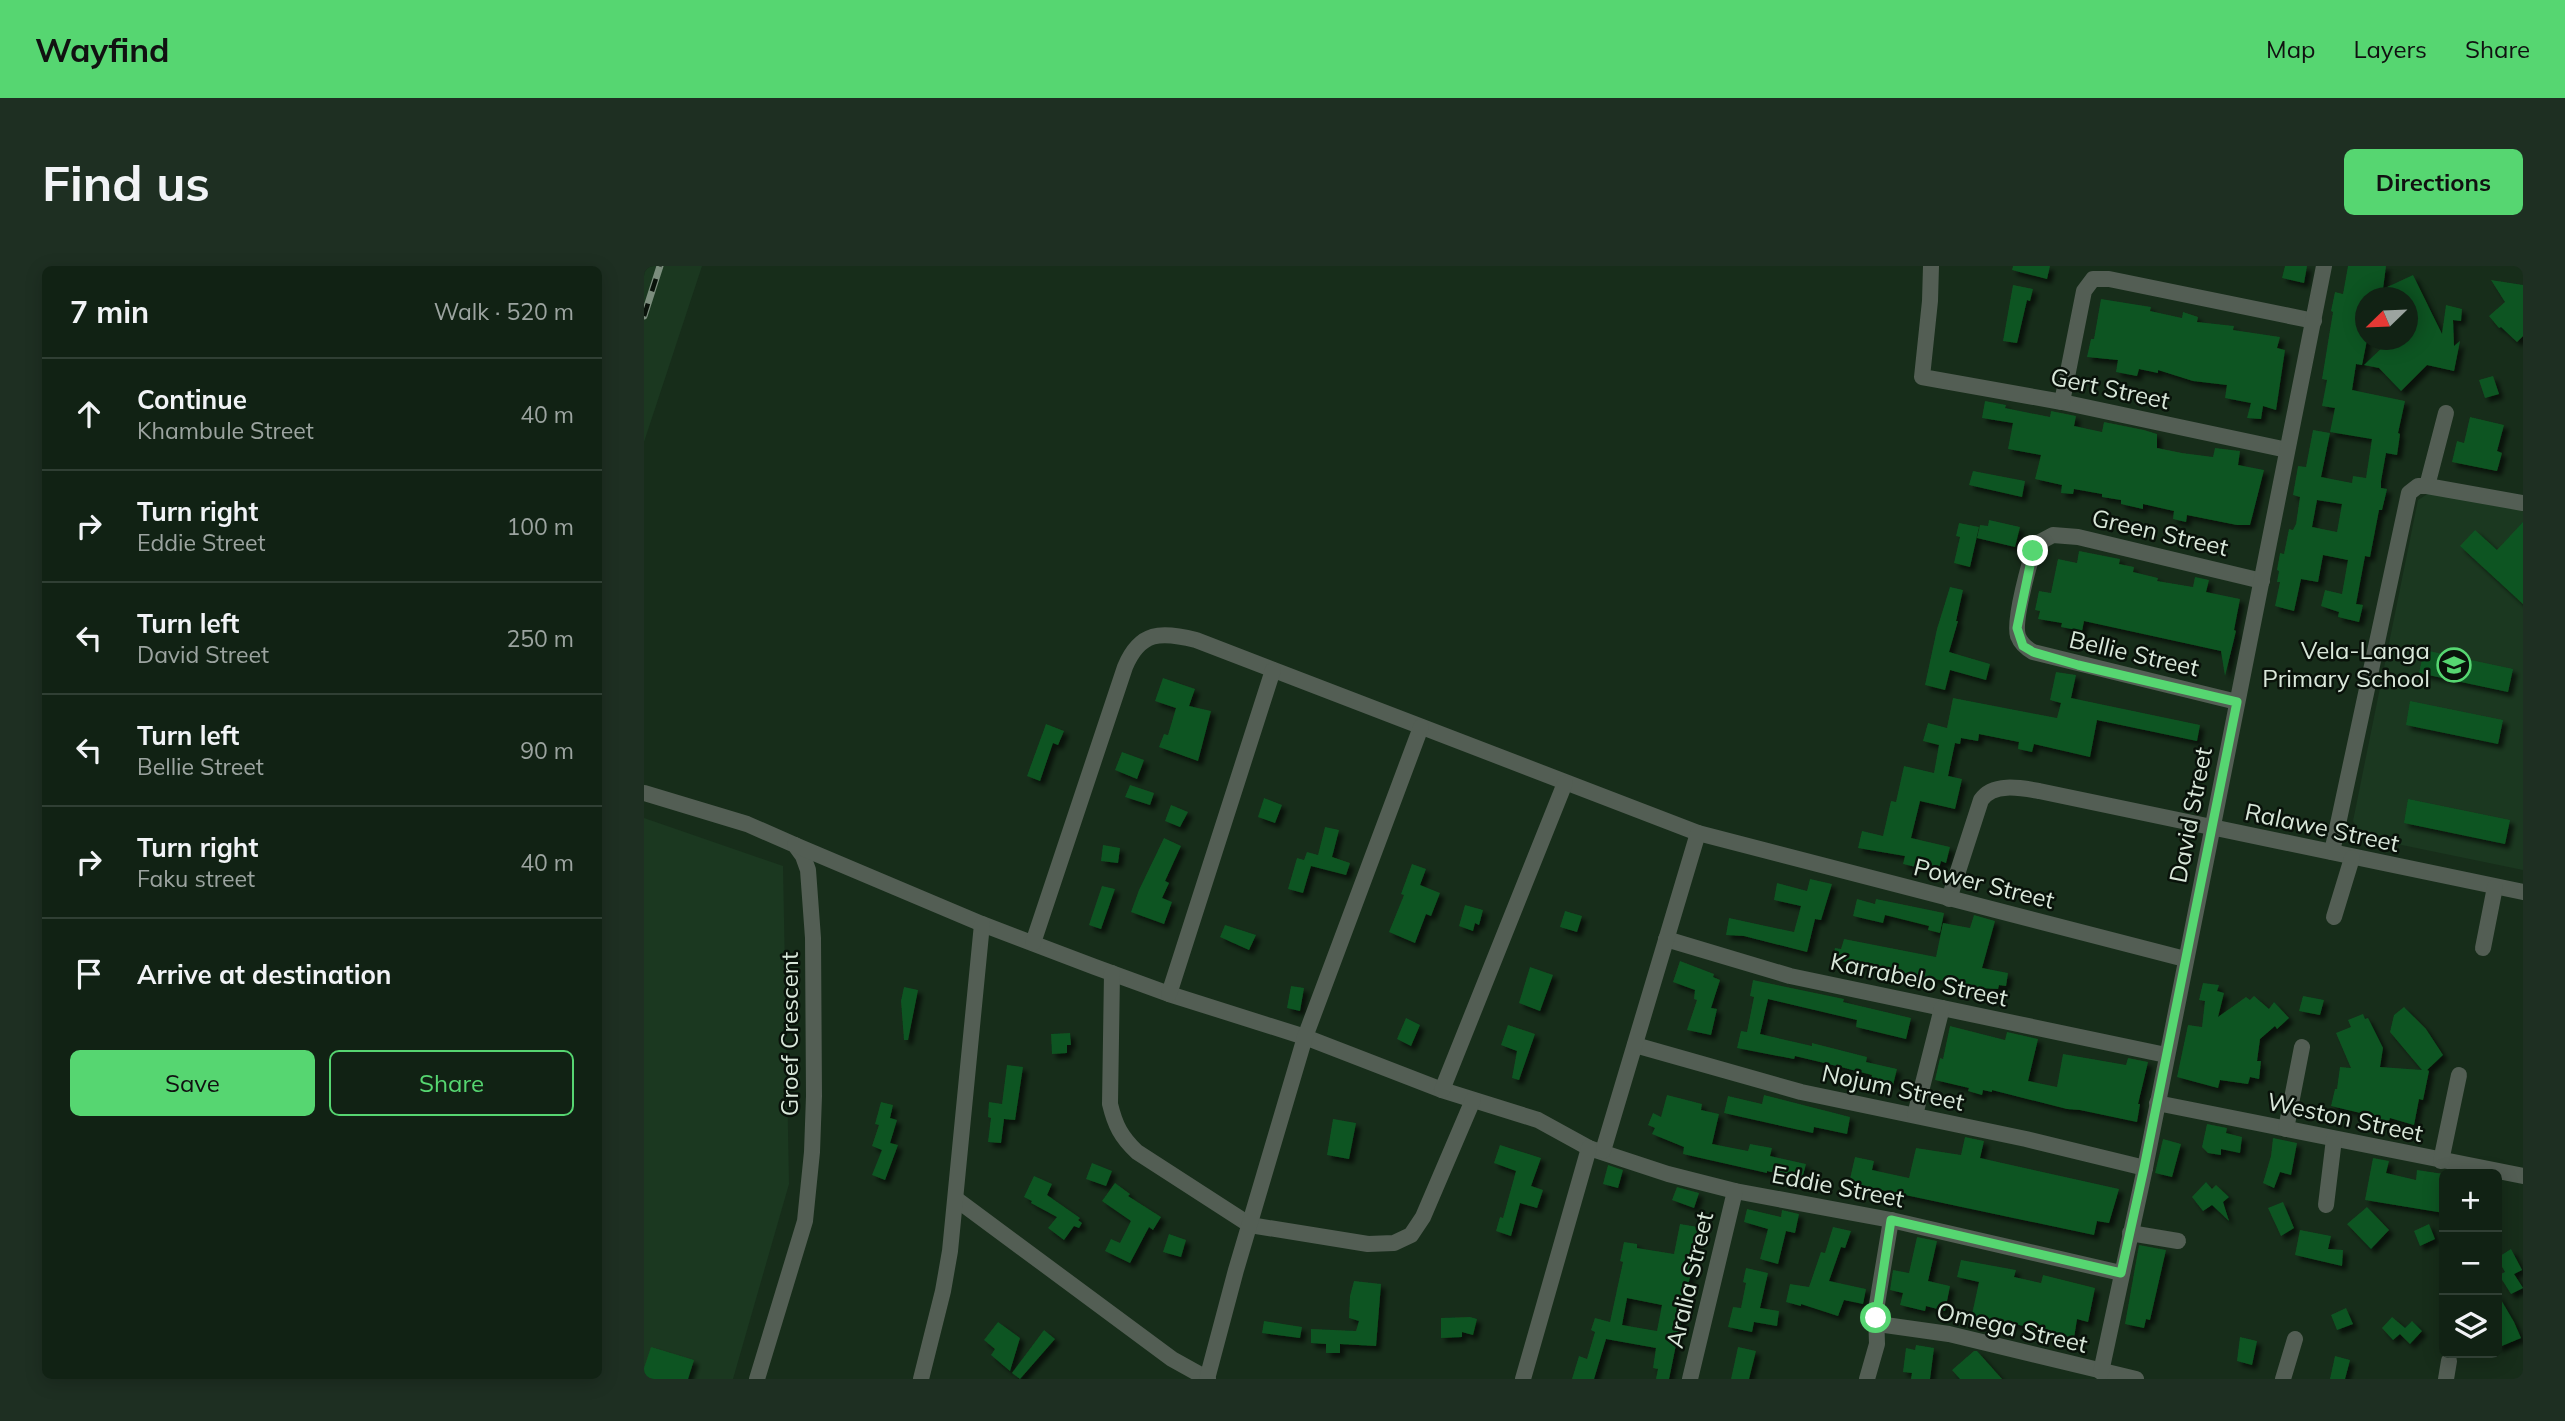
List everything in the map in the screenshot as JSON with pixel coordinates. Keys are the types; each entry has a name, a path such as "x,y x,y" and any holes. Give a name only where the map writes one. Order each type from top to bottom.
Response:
{"street":[{"name":"Gert Street","path":"1931,266 1922,377 2062,402 2287,450"},
{"name":"David Street","path":"2101,1372 2213,828 2324,266"},
{"path":"2062,402 2084,291 2093,279 2109,279 2314,321"},
{"path":"2427,486 2446,414"},
{"path":"2332,852 2407,497 2414,487 2427,486 2523,503"},
{"name":"Green Street","path":"2023,646 2017,628 2019,612 2033,551 2036,544 2047,537 2078,537 2262,580"},
{"name":"Power Street","path":"1033,943 1132,651 1140,642 1155,636 1174,635 1196,640 1698,834 2185,959"},
{"name":"Bellie Street","path":"2023,646 2033,652 2078,665 2237,702"},
{"path":"1169,994 1273,670"},
{"path":"956,1199 1172,1359 1207,1379 1305,1037 1421,727"},
{"path":"1442,1090 1565,783"},
{"name":"Ralawe Street","path":"1949,899 1976,810 1988,792 2001,788 2025,788 2523,892"},
{"path":"644,793 747,824 795,845"},
{"path":"1523,1379 1596,1150 1635,1045 1698,834"},
{"name":"Eddie Street","path":"795,845 982,924 1112,973 1305,1037 1442,1090 1538,1121 1596,1150 1668,1174 1735,1191 1891,1220 2121,1273"},
{"name":"Groef Crescent","path":"757,1379 805,1221 812,1152 813,938 808,870 795,845"},
{"path":"2334,918 2352,858"},
{"path":"2483,948 2494,887"},
{"path":"925,1377 943,1291 956,1199 982,924"},
{"name":"Karrabelo Street","path":"1666,939 1790,976 2166,1055"},
{"path":"1112,973 1110,1104 1114,1122 1123,1139 1137,1152 1250,1225 1368,1244 1394,1243 1411,1235 1423,1217 1473,1100"},
{"path":"1915,1115 1942,1008"},
{"name":"Nojum Street","path":"1635,1045 1801,1092 1915,1115 2144,1168"},
{"path":"2286,1129 2302,1046"},
{"path":"2441,1161 2459,1075"},
{"name":"Weston Street","path":"2157,1103 2476,1169"},
{"path":"2326,1205 2334,1139"},
{"name":"Weston Street","path":"2502,1174 2523,1176"},
{"name":"Aralia Street","path":"1690,1379 1735,1191"},
{"path":"1867,1379 1877,1344 1876,1310 1891,1220"},
{"path":"2130,1233 2178,1241"},
{"name":"Omega Street","path":"1878,1324 1949,1334 2136,1379"},
{"path":"2283,1379 2295,1339"},
{"path":"2446,1379 2449,1362"}],"shaded area":[{"path":"644,266 702,266 644,442"},
{"name":"Vela-Langa Primary School","path":"2434,490 2523,508 2523,870 2363,837 2353,821 2418,500"},
{"path":"644,818 783,866 789,1184 733,1379 644,1379"}],"building":[{"path":"2013,266 2050,266 2047,279 2012,270"},
{"path":"2285,266 2307,266 2304,283 2282,278"},
{"path":"2348,266 2386,266 2383,287 2355,287 2355,350 2365,350 2362,365 2356,364 2352,390 2405,401 2398,433 2397,455 2386,453 2381,488 2387,489 2382,510 2379,510 2370,557 2365,556 2356,604 2363,605 2359,622 2338,617 2339,612 2321,606 2325,590 2342,594 2348,560 2323,555 2318,582 2301,579 2294,611 2275,606 2280,582 2277,582 2277,570 2280,553 2284,554 2289,529 2293,530 2296,524 2300,497 2293,495 2298,466 2306,467 2313,430 2330,433 2321,477 2352,483 2353,476 2366,478 2372,439 2330,432 2335,408 2322,406 2327,380 2322,379 2335,292 2343,294","holes":["2317,500 2342,504 2337,532 2312,527"]},
{"path":"2413,275 2442,334 2446,305 2462,309 2461,321 2453,320 2454,346 2460,341 2454,371 2427,365 2401,391 2379,368 2364,365 2380,350 2418,350 2418,287 2387,287"},
{"path":"2491,280 2523,285 2523,336 2517,342 2489,316 2505,302"},
{"path":"2013,285 2033,289 2030,301 2027,300 2017,343 2003,341"},
{"path":"2101,299 2151,307 2150,311 2182,318 2183,312 2198,317 2197,322 2234,326 2233,330 2280,337 2277,348 2285,350 2276,410 2263,406 2261,419 2247,418 2251,403 2225,398 2227,385 2193,381 2158,370 2158,373 2139,369 2137,376 2116,372 2118,360 2087,357 2091,339 2094,339"},
{"path":"2493,376 2499,394 2485,398 2479,380"},
{"path":"1985,401 2050,417 2051,411 2076,416 2074,426 2102,432 2104,422 2144,430 2157,434 2157,448 2182,453 2213,457 2215,448 2240,451 2238,465 2264,470 2250,525 2187,515 2186,522 2173,519 2174,511 2143,504 2143,509 2121,504 2121,500 2102,497 2102,494 2074,489 2073,494 2061,493 2062,485 2035,479 2041,455 2008,449 2013,423 1982,418"},
{"path":"2470,417 2504,425 2497,451 2502,453 2497,471 2452,462 2457,441 2464,443"},
{"path":"1973,471 2025,481 2022,497 1969,485"},
{"path":"1989,520 2020,527 2015,547 1977,538 1980,525 1988,526"},
{"path":"2523,522 2523,604 2460,546 2475,530 2497,550"},
{"path":"1959,523 1979,527 1970,567 1954,563 1960,537 1956,536"},
{"path":"2079,551 2120,559 2119,564 2134,567 2133,572 2158,578 2157,581 2193,587 2195,577 2209,580 2206,592 2240,599 2234,630 2236,631 2225,676 2221,651 2084,621 2082,631 2061,627 2062,623 2038,619 2040,611 2035,610 2039,591 2051,593 2058,559 2077,563"},
{"path":"1950,587 1963,590 1949,652 1990,664 1986,680 1950,670 1945,690 1925,685 1937,629"},
{"path":"2424,650 2513,669 2508,692 2419,673"},
{"path":"2056,672 2076,675 2071,698 2200,725 2197,741 2097,720 2090,757 2034,744 2032,752 2018,749 2019,742 1979,734 1978,741 1961,738 1960,744 1955,743 1948,776 1962,779 1955,809 1920,801 1911,838 1950,847 1946,863 1941,861 1938,872 1903,864 1905,856 1858,848 1862,831 1883,836 1891,801 1896,802 1904,766 1934,773 1939,745 1923,741 1928,723 1947,728 1953,698 2057,718 2061,703 2050,700"},
{"path":"1163,678 1195,689 1189,706 1211,711 1198,761 1159,747 1164,734 1168,735 1176,708 1155,701"},
{"path":"2410,701 2503,720 2498,744 2406,725"},
{"path":"1046,724 1064,731 1058,745 1053,743 1040,781 1027,776"},
{"path":"1122,752 1144,760 1137,779 1115,770"},
{"path":"1130,785 1154,793 1150,805 1125,797"},
{"path":"1264,798 1282,805 1275,823 1258,817"},
{"path":"2408,799 2510,820 2505,844 2404,823"},
{"path":"1171,805 1188,812 1180,827 1165,821"},
{"path":"1325,827 1339,830 1332,857 1350,863 1346,875 1311,866 1303,893 1288,889 1297,858 1304,860 1307,852 1318,855"},
{"path":"1164,838 1181,846 1165,881 1169,883 1162,898 1172,902 1164,924 1131,912"},
{"path":"1103,845 1120,848 1118,863 1101,861"},
{"path":"1412,864 1426,869 1420,885 1440,893 1431,916 1426,914 1415,943 1389,932 1404,895 1401,894"},
{"path":"1810,879 1832,884 1821,920 1815,919 1807,952 1744,936 1726,935 1729,918 1794,932 1801,906 1774,900 1777,883 1807,891"},
{"path":"1102,886 1115,889 1101,929 1089,925"},
{"path":"1857,899 1875,904 1876,899 1944,913 1940,933 1928,930 1929,926 1885,915 1883,923 1853,916"},
{"path":"1465,905 1483,910 1479,925 1475,923 1473,931 1459,926"},
{"path":"1565,911 1582,916 1577,932 1560,927"},
{"path":"1974,915 1995,921 1982,968 2008,973 2006,986 1999,985 1998,989 1981,988 1832,959 1835,948 1841,949 1844,939 1936,957 1943,923 1970,928"},
{"path":"1225,925 1256,935 1249,950 1220,937"},
{"path":"1680,961 1714,974 1713,977 1720,980 1711,1008 1717,1009 1711,1035 1687,1030 1697,1000 1694,999 1695,990 1673,982"},
{"path":"1530,967 1553,975 1540,1011 1519,1003"},
{"path":"1753,980 1844,999 1843,1002 1911,1018 1906,1039 1856,1027 1857,1020 1768,999 1760,1034 1812,1046 1812,1043 1867,1057 1866,1062 1897,1069 1893,1085 1871,1079 1872,1075 1795,1056 1794,1059 1737,1048 1741,1031 1747,1032 1754,997 1750,996"},
{"path":"2203,983 2219,985 2217,991 2224,993 2218,1017 2246,997 2250,1000 2254,996 2269,1009 2274,1002 2289,1018 2260,1039 2257,1061 2261,1061 2259,1079 2250,1077 2248,1084 2220,1080 2218,1088 2177,1077 2188,1025 2202,1027 2205,1001 2199,1000"},
{"path":"1291,986 1304,988 1300,1011 1287,1008"},
{"path":"904,987 918,990 908,1040 904,1040 901,1001"},
{"path":"2303,996 2324,1000 2320,1015 2299,1011"},
{"path":"2404,1007 2426,1029 2443,1055 2427,1070 2429,1071 2423,1100 2419,1099 2414,1125 2390,1118 2388,1124 2368,1121 2369,1115 2331,1106 2340,1067 2351,1068 2336,1033 2351,1027 2348,1020 2363,1014 2365,1019 2368,1018 2383,1048 2380,1067 2422,1070 2390,1032 2394,1015"},
{"path":"1406,1018 1420,1025 1411,1046 1397,1039"},
{"path":"1508,1025 1535,1034 1519,1080 1512,1078 1517,1051 1501,1045"},
{"path":"1950,1026 2005,1040 2007,1032 2038,1039 2028,1081 2057,1087 2063,1054 2126,1065 2128,1058 2148,1062 2138,1104 2137,1122 2067,1109 1992,1090 1983,1090 1982,1095 1968,1091 1969,1088 1935,1080"},
{"path":"1070,1033 1071,1045 1067,1045 1067,1053 1052,1054 1051,1034"},
{"path":"1007,1065 1023,1067 1015,1120 1004,1119 1001,1143 988,1142 991,1118 988,1117 989,1102 1002,1104"},
{"path":"1667,1095 1702,1104 1701,1110 1719,1114 1712,1144 1748,1151 1750,1144 1772,1148 1770,1156 1806,1164 1802,1179 1683,1154 1684,1147 1652,1134 1655,1128 1648,1125 1653,1113 1661,1117"},
{"path":"1764,1095 1850,1117 1847,1134 1814,1127 1813,1133 1724,1113 1728,1096 1762,1104"},
{"path":"881,1102 893,1105 890,1118 897,1120 890,1143 898,1145 885,1180 872,1175 882,1150 872,1146 879,1125 875,1124"},
{"path":"1333,1119 1356,1123 1349,1159 1327,1155"},
{"path":"2207,1124 2227,1128 2226,1133 2242,1137 2240,1153 2221,1149 2221,1155 2208,1153 2202,1147"},
{"path":"1965,1137 1984,1141 1980,1158 2119,1189 2109,1223 2097,1221 2094,1235 1849,1183 1855,1157 1874,1161 1872,1170 1909,1178 1916,1148 1961,1155"},
{"path":"2273,1138 2297,1143 2291,1175 2280,1172 2274,1188 2263,1183"},
{"path":"2163,1139 2181,1144 2172,1177 2155,1173"},
{"path":"1500,1145 1541,1158 1531,1186 1543,1190 1537,1208 1520,1203 1511,1236 1496,1231 1500,1217 1503,1218 1516,1171 1494,1163"},
{"path":"2373,1158 2389,1161 2386,1173 2416,1180 2417,1170 2439,1173 2439,1212 2365,1200"},
{"path":"1092,1163 1112,1171 1106,1186 1086,1179"},
{"path":"1608,1165 1623,1170 1618,1188 1603,1184"},
{"path":"1034,1176 1052,1184 1047,1195 1080,1218 1078,1220 1082,1223 1079,1228 1074,1226 1064,1240 1048,1228 1057,1217 1024,1197"},
{"path":"2206,1182 2212,1189 2216,1185 2229,1197 2223,1202 2229,1221 2212,1205 2203,1211 2192,1197"},
{"path":"1115,1183 1130,1194 1128,1196 1161,1217 1153,1230 1149,1227 1130,1263 1105,1251 1111,1239 1120,1243 1131,1221 1102,1201"},
{"path":"1677,1187 1699,1193 1694,1208 1672,1200"},
{"path":"2283,1202 2294,1228 2281,1236 2268,1208"},
{"path":"2367,1207 2389,1230 2371,1249 2347,1224"},
{"path":"1747,1209 1781,1217 1782,1210 1799,1214 1795,1233 1786,1231 1778,1264 1760,1259 1768,1229 1744,1222"},
{"path":"1680,1224 1698,1227 1669,1379 1656,1379 1658,1369 1653,1368 1656,1348 1606,1339 1594,1379 1572,1379 1579,1356 1587,1359 1595,1332 1591,1330 1595,1318 1610,1322 1623,1262 1620,1261 1624,1242 1637,1244 1637,1248 1674,1254","holes":["1627,1298 1662,1305 1657,1331 1622,1325"]},
{"path":"2429,1224 2435,1239 2420,1246 2414,1231"},
{"path":"1833,1227 1851,1231 1845,1248 1841,1247 1829,1281 1866,1289 1863,1304 1844,1300 1838,1316 1786,1302 1790,1284 1809,1287 1821,1252 1825,1253"},
{"path":"2300,1230 2331,1236 2328,1249 2343,1250 2342,1266 2295,1255"},
{"path":"1169,1234 1186,1240 1181,1257 1163,1252"},
{"path":"1917,1237 1937,1241 1928,1281 1950,1286 1945,1311 1926,1306 1925,1311 1900,1305 1903,1293 1890,1290 1893,1270 1909,1273"},
{"path":"2139,1245 2166,1250 2150,1320 2146,1319 2144,1328 2125,1324"},
{"path":"2511,1249 2522,1270 2514,1274 2523,1288 2511,1294 2502,1280 2502,1274 2505,1272 2502,1255"},
{"path":"1961,1260 2016,1270 2014,1277 2041,1283 2043,1275 2095,1288 2088,1322 2077,1319 2074,1338 2035,1329 2035,1333 2023,1331 2024,1326 1995,1320 1985,1319 1984,1322 1971,1319 1979,1282 1957,1277"},
{"path":"1746,1268 1768,1273 1760,1308 1779,1311 1777,1326 1754,1322 1752,1332 1728,1327 1733,1307 1741,1308"},
{"path":"1354,1281 1381,1284 1376,1346 1340,1344 1340,1353 1326,1353 1326,1344 1311,1343 1311,1329 1356,1331 1359,1321 1349,1318"},
{"path":"2502,1302 2514,1322 2521,1338 2502,1346"},
{"path":"2346,1308 2353,1324 2337,1330 2331,1315"},
{"path":"2392,1317 2405,1328 2412,1321 2422,1331 2410,1344 2400,1334 2393,1340 2382,1328"},
{"path":"1441,1318 1477,1319 1473,1335 1462,1332 1462,1337 1441,1338"},
{"path":"1264,1321 1302,1327 1300,1338 1262,1333"},
{"path":"998,1322 1020,1338 1010,1371 991,1355 995,1349 984,1340"},
{"path":"1044,1330 1055,1339 1020,1379 1012,1373"},
{"path":"2240,1337 2257,1341 2252,1365 2237,1361"},
{"path":"1916,1345 1934,1348 1930,1379 1911,1379 1912,1373 1903,1372 1906,1348 1915,1350"},
{"path":"651,1347 694,1360 688,1379 644,1379 644,1368"},
{"path":"1738,1347 1756,1351 1749,1379 1731,1379"},
{"path":"1977,1351 2002,1379 1960,1379 1952,1370"},
{"path":"2335,1356 2350,1360 2345,1379 2330,1379"}],"railway":[{"path":"644,316 660,266"}],"place":[{"name":"Vela-Langa Primary School","path":"2454,665"}],"route":[{"path":"1876,1318 1891,1220 2121,1273 2144,1168 2237,702 2078,665 2033,652 2023,646 2017,628 2033,551"}]}
